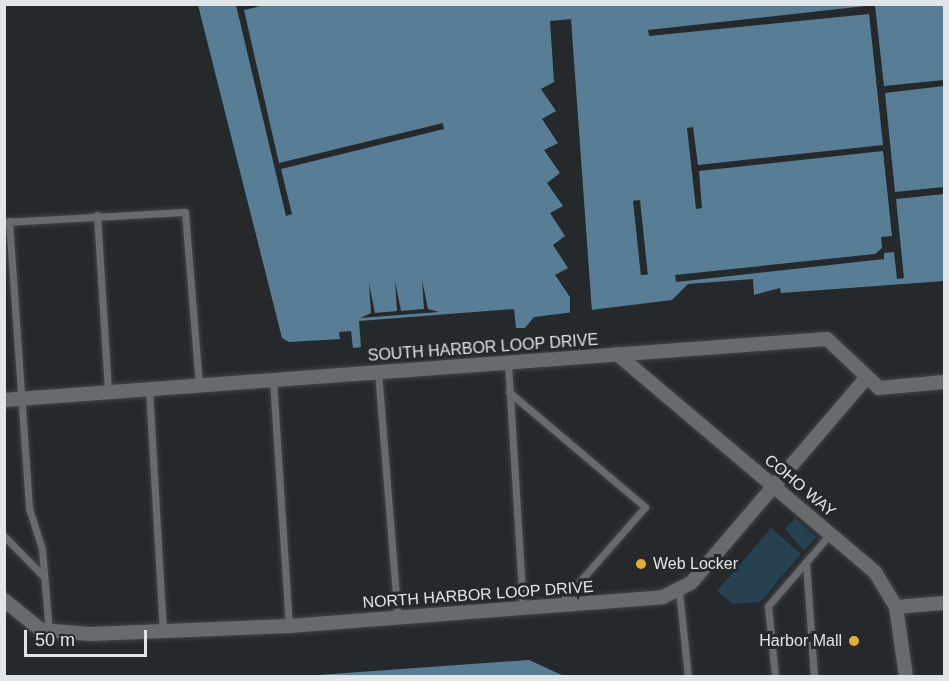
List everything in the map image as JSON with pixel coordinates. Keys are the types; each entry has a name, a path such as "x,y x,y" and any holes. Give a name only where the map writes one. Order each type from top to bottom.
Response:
{"street":[{"name":"SOUTH HARBOR LOOP DRIVE","path":"4,400 827,339 879,388 945,382"},
{"name":"COHO WAY","path":"617,354 875,572 896,607 906,676"},
{"path":"679,591 867,377"},
{"name":"NORTH HARBOR LOOP DRIVE","path":"4,600 31,626 49,632 164,631 289,626 559,606 679,591"},
{"path":"896,607 944,603"}],"lane":[{"path":"49,632 45,578 29,508 7,222 97,215 185,212 199,386"},
{"path":"97,215 108,392"},
{"path":"508,363 523,608"},
{"path":"378,372 398,618"},
{"path":"273,380 289,626"},
{"path":"149,389 164,631"},
{"path":"510,392 645,507 559,606"},
{"path":"775,676 768,606 831,533"},
{"path":"4,536 45,578"},
{"path":"806,562 814,676"},
{"path":"679,591 688,676"},
{"path":"944,603 945,608"}],"shaded area":[{"path":"198,5 944,5 944,281 781,293 780,288 754,295 753,279 688,284 672,300 534,317 525,328 516,328 514,309 359,321 361,347 353,348 351,331 339,332 340,339 289,342 282,338"},
{"path":"795,518 816,537 804,551 785,529"},
{"path":"771,528 801,554 760,602 733,604 717,591"},
{"path":"529,660 564,676 304,676"}],"pier":[{"path":"236,5 265,5 244,10 279,163 443,123 444,129 281,169 292,214 286,216"},
{"path":"875,5 884,86 944,80 944,86 885,93 895,192 944,187 944,194 896,199 904,278 897,279 894,252 884,253 884,259 676,282 675,275 875,254 882,248 881,237 892,236 883,151 699,171 702,208 696,209 687,128 693,127 698,165 883,145 869,14 649,36 648,30"},
{"path":"571,19 592,312 570,314 570,297 555,275 568,268 553,245 565,236 550,213 563,206 547,183 560,173 544,150 558,143 542,119 556,111 541,89 554,82 550,21"},
{"path":"640,200 648,275 641,275 633,201"},
{"path":"422,280 428,309 439,312 360,318 371,313 369,283 375,313 397,311 395,281 401,311 424,309"}],"place":[{"name":"Web Locker","path":"641,564"},
{"name":"Harbor Mall","path":"854,641"}]}
